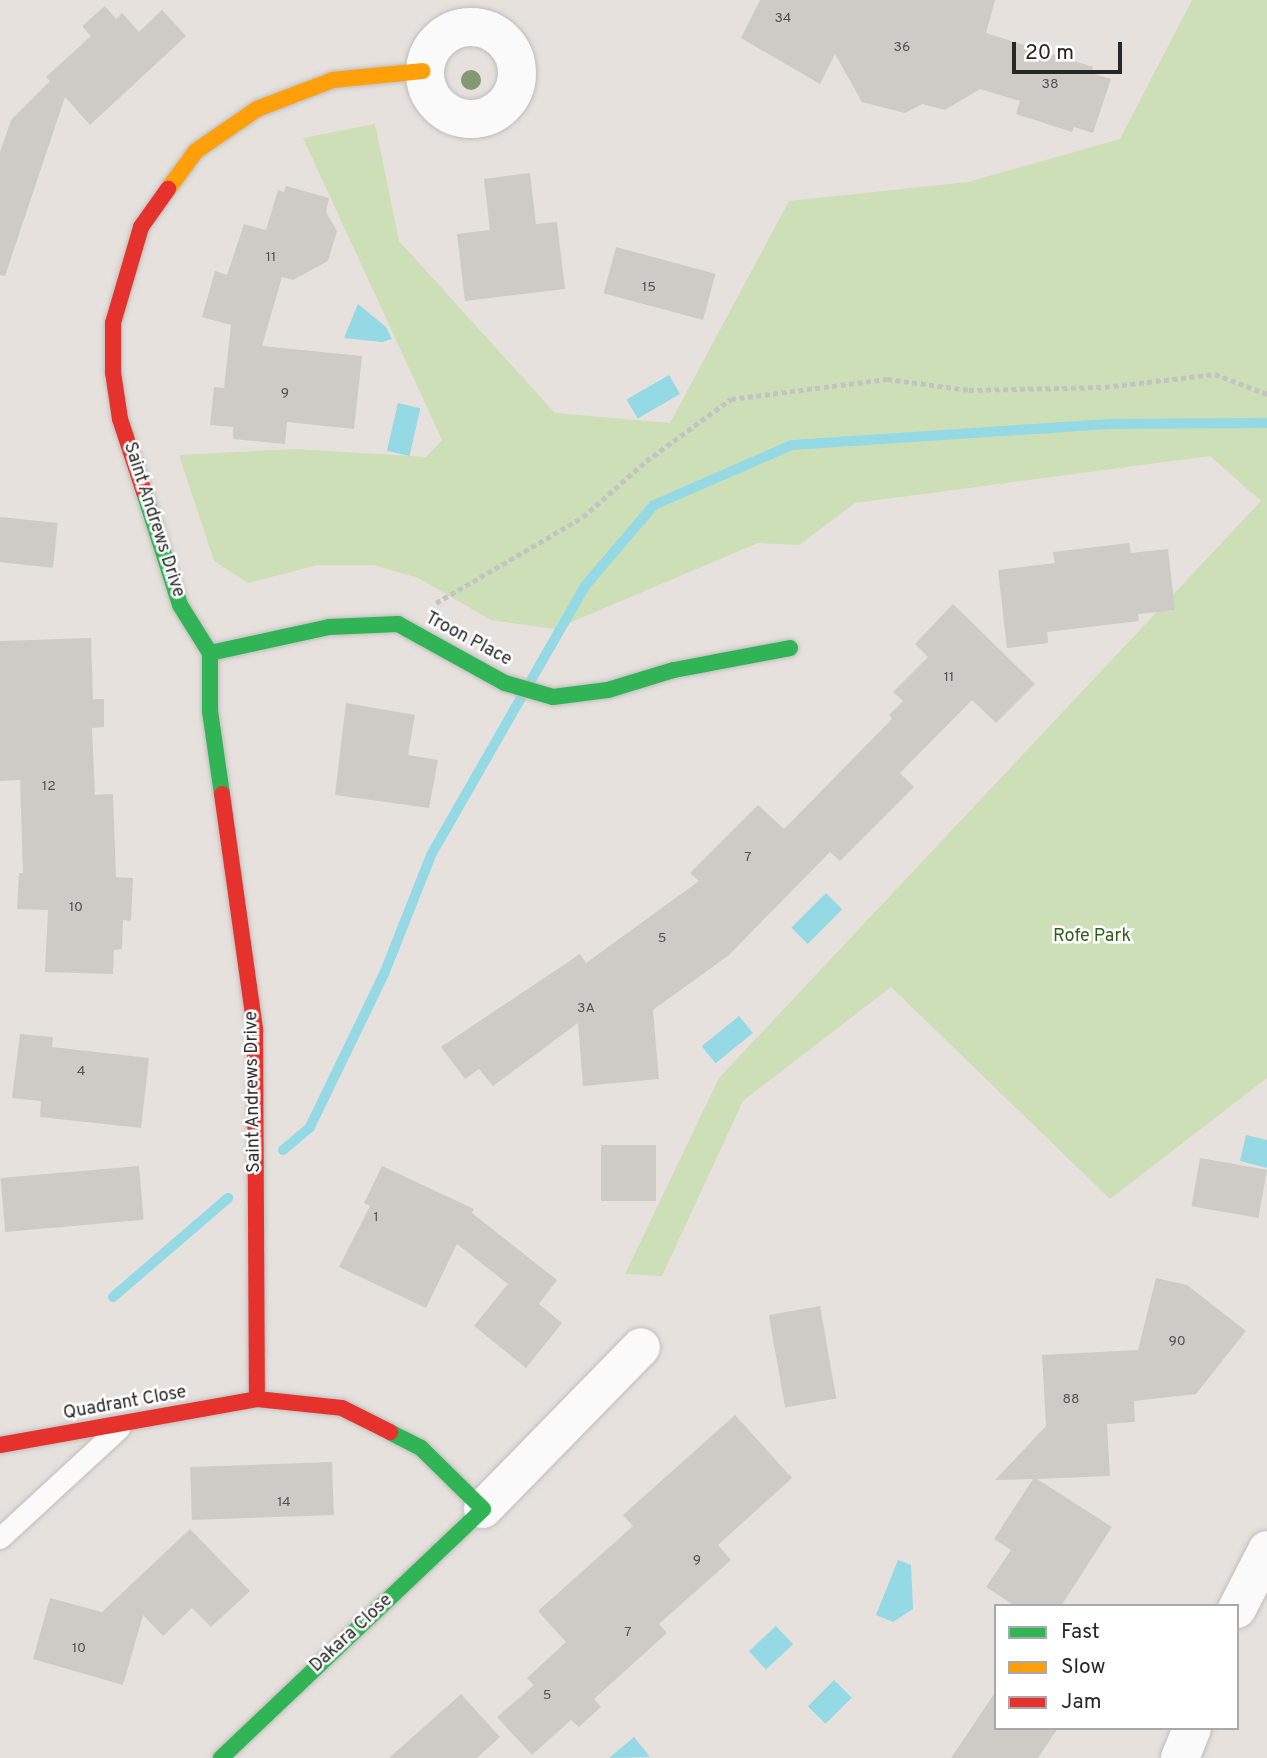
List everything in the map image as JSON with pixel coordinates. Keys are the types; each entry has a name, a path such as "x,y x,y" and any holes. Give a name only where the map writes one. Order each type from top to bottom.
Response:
{"street":[{"name":"Saint Andrews Drive","path":"257,1399 255,1030 210,711 210,653 180,605 120,419 113,372 113,323 141,227 196,151 257,109 332,80 423,71"},
{"name":"Troon Place","path":"210,653 329,627 398,624 505,683 553,697 608,690 674,670 790,648"},
{"name":"Dakara Close","path":"221,1758 483,1509 641,1347"},
{"name":"Quadrant Close","path":"0,1445 257,1399"},
{"path":"257,1399 342,1408 383,1425 421,1448 483,1509"},
{"path":"1239,1605 1267,1550"},
{"path":"1181,1758 1191,1730"}],"lane":[{"path":"0,1538 123,1424"}],"path":[{"path":"398,624 583,517 646,461 731,399 887,379 983,389 1105,387 1215,374 1267,394"}],"green space":[{"name":"Rofe Park","path":"1192,0 1267,0 1267,1078 1110,1199 891,987 743,1101 662,1276 625,1274 719,1078 1261,501 1210,456 855,503 799,545 758,543 555,629 491,620 418,578 374,565 317,565 248,583 214,561 179,455 295,449 426,457 442,440 303,138 375,124 399,241 555,413 670,423 789,201 968,182 1120,139"}],"water":[{"path":"358,304 386,327 392,339 382,342 344,338"},
{"path":"669,375 680,394 638,419 627,400"},
{"path":"398,403 420,408 409,456 387,451"},
{"path":"826,893 842,909 808,944 791,928"},
{"path":"739,1016 753,1033 716,1063 702,1046"},
{"path":"1246,1135 1267,1140 1267,1168 1240,1161"},
{"path":"898,1560 911,1565 913,1609 893,1622 876,1615"},
{"path":"776,1626 793,1644 766,1670 749,1651"},
{"path":"834,1680 852,1698 826,1724 808,1706"},
{"path":"634,1737 650,1757 609,1758"}],"building":[{"path":"760,0 995,0 986,33 1093,67 1091,73 1111,79 1093,133 1074,127 1072,132 1016,114 1020,101 980,89 945,110 922,104 905,113 862,102 835,54 820,84 741,38"},
{"path":"105,6 116,19 122,13 139,32 162,10 186,36 90,125 65,97 5,276 0,275 0,152 11,120 50,81 46,77 91,36 82,26"},
{"path":"530,173 536,224 557,222 565,289 465,301 457,234 490,230 484,179"},
{"path":"286,186 329,198 326,212 337,231 328,261 293,280 282,277 262,346 362,356 354,429 287,422 285,444 233,439 233,427 210,425 214,387 224,388 231,325 202,317 215,271 227,275 244,224 266,230 278,190 284,192"},
{"path":"616,247 715,274 703,320 604,293"},
{"path":"0,517 58,523 53,568 0,562"},
{"path":"1129,543 1131,553 1168,549 1175,610 1138,614 1139,621 1047,632 1048,643 1007,648 998,570 1055,563 1053,552"},
{"path":"953,604 1035,684 996,723 972,700 900,773 914,787 840,861 830,852 729,955 653,1010 659,1079 583,1086 578,1023 493,1086 479,1069 465,1079 441,1047 580,954 586,963 699,881 690,873 758,805 784,829 892,719 889,715 903,701 893,692 928,657 915,644"},
{"path":"91,638 93,699 104,699 104,727 92,728 95,795 113,794 116,877 133,878 131,921 123,920 122,949 114,950 113,974 45,972 48,910 17,909 19,873 23,873 20,780 0,781 0,641"},
{"path":"346,703 415,715 408,755 438,760 429,808 335,795"},
{"path":"20,1034 53,1037 52,1047 149,1058 141,1128 40,1117 41,1101 12,1098"},
{"path":"601,1145 656,1145 656,1201 601,1201"},
{"path":"1200,1158 1267,1170 1258,1218 1191,1206"},
{"path":"139,1166 144,1220 5,1232 1,1178"},
{"path":"382,1166 474,1209 472,1213 557,1280 539,1304 562,1323 526,1368 474,1326 508,1284 457,1244 426,1308 339,1267 370,1206 364,1203"},
{"path":"1156,1278 1187,1285 1246,1331 1196,1394 1134,1401 1135,1422 1107,1424 1110,1476 1037,1479 1112,1527 1062,1604 1012,1604 986,1587 1011,1550 994,1539 1033,1479 995,1480 1046,1426 1042,1355 1138,1350"},
{"path":"820,1306 836,1399 785,1408 769,1315"},
{"path":"735,1415 792,1478 718,1545 731,1560 659,1624 667,1633 594,1699 601,1707 579,1727 571,1720 532,1755 497,1717 534,1685 527,1678 566,1642 538,1611 633,1526 623,1515"},
{"path":"332,1462 334,1515 192,1520 190,1467"},
{"path":"190,1529 250,1591 211,1627 192,1608 163,1636 143,1615 123,1685 33,1659 50,1598 102,1612"},
{"path":"461,1694 500,1737 477,1758 389,1758"},
{"path":"994,1694 994,1730 1057,1730 1038,1758 951,1758"}],"waterway":[{"path":"283,1150 310,1127 384,974 431,855 585,586 654,505 792,445 1109,424 1267,423"},
{"path":"113,1297 228,1198"}],"traffic: fast":[{"path":"144,492 180,605 210,653 210,711 222,794"},
{"path":"210,653 329,627 398,624 505,683 553,697 608,690 674,670 790,648"},
{"path":"221,1758 483,1509 421,1448 390,1432"}],"traffic: slow":[{"path":"168,189 196,151 257,109 333,80 423,71"}],"traffic: jam":[{"path":"144,492 120,419 113,372 113,323 141,227 168,189"},
{"path":"222,794 255,1030 257,1399"},
{"path":"0,1445 257,1399 342,1408 390,1432"}]}
